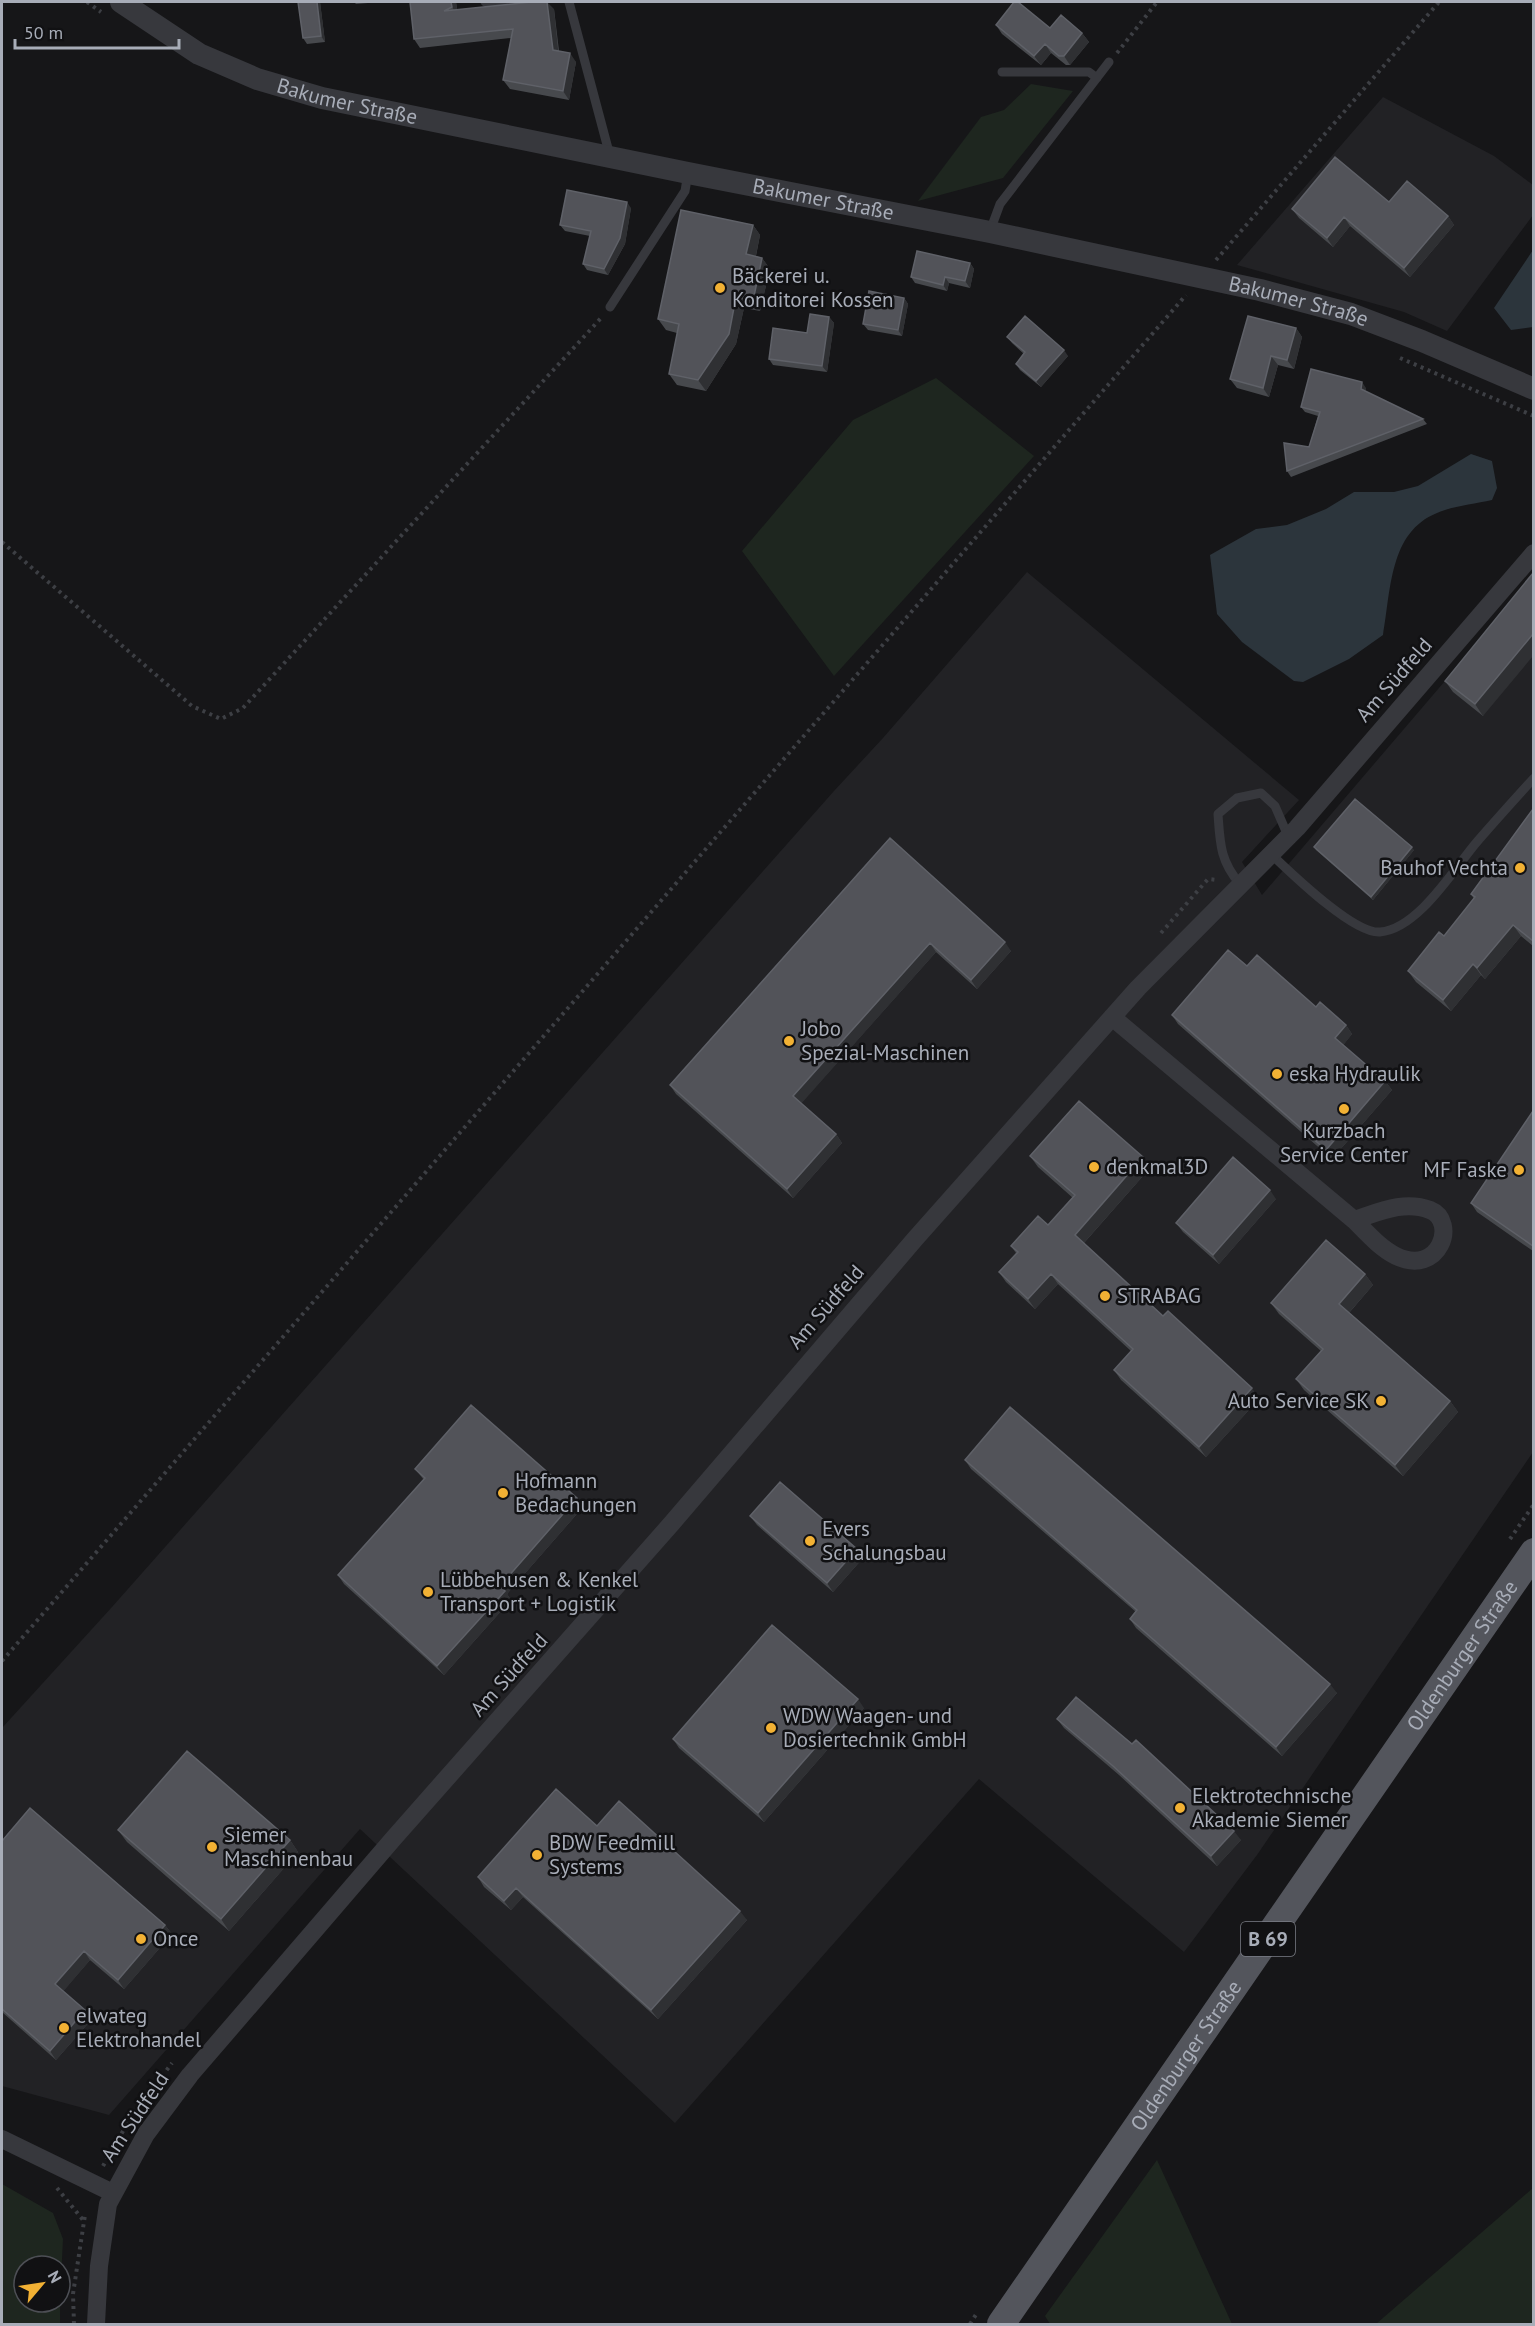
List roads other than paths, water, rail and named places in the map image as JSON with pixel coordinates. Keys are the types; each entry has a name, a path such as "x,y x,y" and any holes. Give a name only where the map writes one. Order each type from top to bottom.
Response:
{"main road":[{"name":"Oldenburger Straße","path":"1001,2325 1533,1552"}],"street":[{"name":"Bakumer Straße","path":"121,2 200,54 257,79 322,98 1203,276 1351,314 1422,341 1533,389"},
{"name":"Am Südfeld","path":"96,2325 99,2266 108,2204 112,2193 146,2134 198,2066 393,1839 657,1540 915,1239 1112,1017 1288,836 1533,553"},
{"path":"1112,1017 1354,1220"},
{"path":"2,2139 112,2193"}],"lane":[{"path":"484,2 490,5 521,2"},
{"path":"569,2 611,157"},
{"path":"990,232 1000,204 1109,62"},
{"path":"1002,72 1089,72 1097,78"},
{"path":"610,308 685,191 688,173"},
{"path":"1270,853 1303,884 1359,927 1380,932 1402,924 1431,900 1475,844 1533,778"},
{"path":"1240,884 1228,871 1220,848 1218,814 1237,798 1261,793 1275,806 1288,836"}],"place":[{"name":"Bäckerei u. Konditorei Kossen","path":"720,288"},
{"name":"Bauhof Vechta","path":"1520,868"},
{"name":"Jobo Spezial-Maschinen","path":"789,1041"},
{"name":"eska Hydraulik","path":"1277,1074"},
{"name":"Kurzbach Service Center","path":"1344,1109"},
{"name":"denkmal3D","path":"1094,1167"},
{"name":"MF Faske","path":"1519,1170"},
{"name":"STRABAG","path":"1105,1296"},
{"name":"Auto Service SK","path":"1381,1401"},
{"name":"Hofmann Bedachungen","path":"503,1493"},
{"name":"Evers Schalungsbau","path":"810,1541"},
{"name":"Lübbehusen & Kenkel Transport + Logistik","path":"428,1592"},
{"name":"WDW Waagen- und Dosiertechnik GmbH","path":"771,1728"},
{"name":"Elektrotechnische Akademie Siemer","path":"1180,1808"},
{"name":"Siemer Maschinenbau","path":"212,1847"},
{"name":"BDW Feedmill Systems","path":"537,1855"},
{"name":"Once","path":"141,1939"},
{"name":"elwateg Elektrohandel","path":"64,2028"}]}
